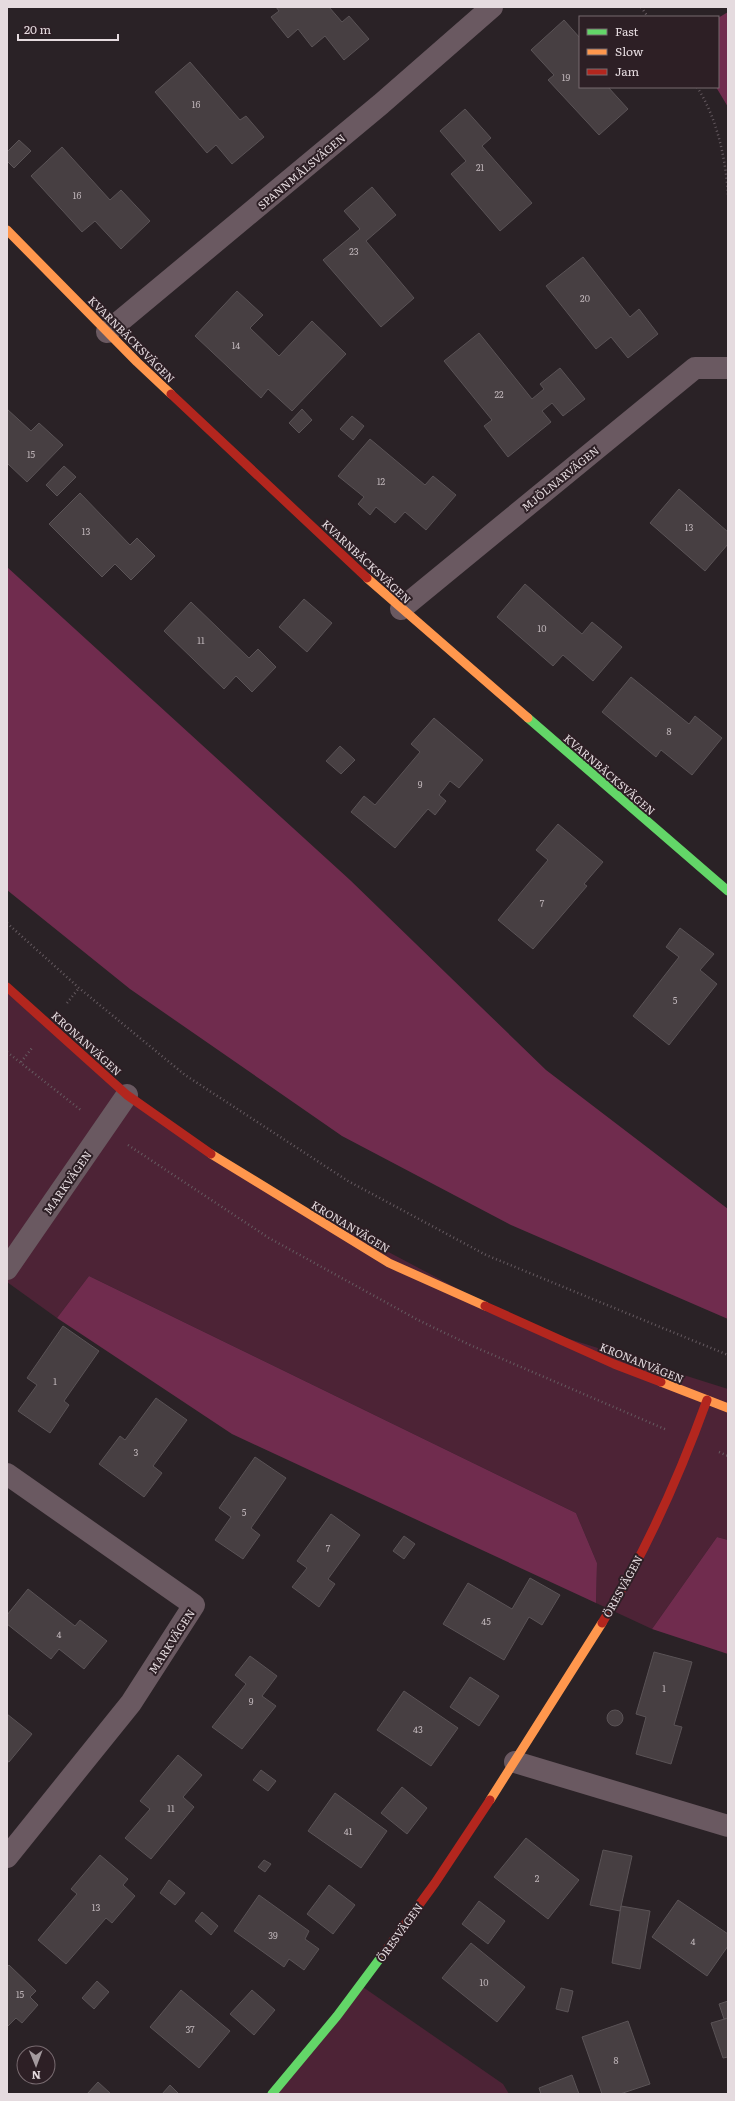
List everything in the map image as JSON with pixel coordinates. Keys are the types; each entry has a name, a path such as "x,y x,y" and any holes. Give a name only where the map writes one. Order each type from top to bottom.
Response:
{"street":[{"name":"SPANNMÅLSVÄGEN","path":"107,332 381,104 492,7"},
{"name":"KVARNBÄCKSVÄGEN","path":"7,230 148,373 401,609 728,891"},
{"name":"MJÖLNARVÄGEN","path":"401,609 694,368 728,368"},
{"name":"KRONANVÄGEN","path":"7,987 127,1095 225,1164 389,1263 614,1364 728,1408"},
{"name":"MARKVÄGEN","path":"7,1269 127,1095"},
{"name":"ÖRESVÄGEN","path":"272,2094 337,2016 430,1889 515,1762 611,1608 650,1535 692,1441 707,1400"},
{"name":"MARKVÄGEN","path":"7,1474 194,1605 131,1703 31,1830 7,1857"},
{"path":"515,1762 728,1826"}],"path":[{"path":"641,7 647,16"},
{"path":"698,88 708,104 727,168 728,196"},
{"path":"7,923 79,988 185,1075 348,1181 486,1255 728,1355"}],"shaded area":[{"path":"728,12 728,107 717,88 719,88 719,17"},
{"path":"7,567 350,880 546,1070 728,1209 728,1319 511,1225 342,1136 130,989 7,890"},
{"path":"7,991 217,1161 528,1326 728,1389 728,1540 717,1537 652,1629 596,1603 597,1563 576,1513 89,1276 57,1318 7,1282"},
{"path":"89,1276 576,1513 597,1563 596,1603 232,1434 57,1318"},
{"path":"717,1537 728,1540 728,1654 652,1629"},
{"path":"360,1985 503,2084 509,2094 273,2094"}],"building":[{"path":"276,7 329,7 342,22 349,16 369,39 344,60 325,36 312,47 298,29 288,38 271,17 279,11"},
{"path":"564,20 579,37 579,88 609,88 628,109 599,135 548,80 554,75 531,50"},
{"path":"190,62 240,120 246,116 264,137 232,164 216,145 207,153 155,92"},
{"path":"465,109 491,138 482,146 532,203 500,231 451,174 466,161 440,131"},
{"path":"19,140 31,151 14,168 7,161 7,152"},
{"path":"62,147 110,200 121,190 150,221 121,249 95,221 82,232 31,176"},
{"path":"372,187 396,215 366,241 414,298 381,327 323,260 360,229 344,211"},
{"path":"583,257 630,317 639,309 658,334 628,358 611,337 596,349 546,286"},
{"path":"237,291 263,315 250,328 279,356 312,321 346,354 292,411 268,389 261,398 195,336"},
{"path":"479,333 532,399 544,389 540,384 560,368 585,399 563,416 552,403 542,411 551,422 508,457 484,426 492,420 444,361"},
{"path":"7,409 31,431 39,423 63,445 27,482 7,463"},
{"path":"302,409 312,420 299,433 289,423"},
{"path":"352,416 364,426 353,440 340,429"},
{"path":"370,439 425,485 433,476 456,495 426,530 405,512 395,523 376,507 370,515 358,504 364,497 338,476"},
{"path":"64,466 76,477 57,496 46,485"},
{"path":"679,489 728,532 728,544 705,571 650,523"},
{"path":"80,493 130,545 137,538 155,556 131,580 115,564 102,577 49,524"},
{"path":"525,584 582,634 592,622 622,647 593,681 563,655 553,666 497,617"},
{"path":"304,599 332,623 307,652 279,627"},
{"path":"191,602 249,658 258,649 276,667 252,692 236,676 224,689 164,631"},
{"path":"631,677 689,724 695,716 722,738 692,775 661,750 656,757 602,712"},
{"path":"434,718 483,760 459,788 450,781 439,795 446,801 435,815 428,809 395,848 351,812 364,796 375,805 420,752 411,744"},
{"path":"340,746 355,760 341,774 326,761"},
{"path":"558,824 603,862 584,884 587,886 533,949 498,920 548,860 536,850"},
{"path":"680,928 714,954 700,970 717,984 669,1045 633,1016 679,957 666,947"},
{"path":"63,1326 99,1351 64,1401 69,1405 50,1433 18,1411 37,1385 27,1378"},
{"path":"156,1398 187,1420 153,1466 162,1473 144,1497 99,1464 120,1436 125,1440"},
{"path":"255,1457 286,1478 251,1528 260,1535 243,1559 215,1540 231,1517 219,1508"},
{"path":"331,1514 360,1535 328,1579 335,1584 319,1607 292,1587 307,1568 297,1561"},
{"path":"404,1536 415,1544 404,1559 393,1551"},
{"path":"530,1578 560,1595 542,1625 529,1617 504,1660 443,1624 468,1583 512,1609"},
{"path":"28,1589 75,1626 80,1620 107,1641 84,1669 59,1649 51,1659 7,1624 7,1615"},
{"path":"654,1652 692,1662 674,1725 682,1727 671,1764 636,1754 646,1717 636,1714"},
{"path":"250,1656 277,1676 262,1696 276,1706 242,1749 212,1727 246,1684 235,1675"},
{"path":"470,1677 499,1696 479,1726 450,1707"},
{"path":"404,1691 458,1728 431,1766 377,1730"},
{"path":"615,1710 622,1715 623,1718 618,1725 615,1726 608,1721 607,1718 612,1711"},
{"path":"7,1714 32,1734 9,1762 7,1761"},
{"path":"178,1755 202,1775 183,1797 194,1807 151,1859 125,1838 150,1809 140,1801"},
{"path":"261,1770 276,1781 268,1791 253,1780"},
{"path":"402,1787 427,1808 407,1834 381,1813"},
{"path":"335,1793 387,1831 361,1868 308,1831"},
{"path":"526,1838 579,1880 548,1919 494,1877"},
{"path":"603,1850 632,1856 620,1911 590,1905"},
{"path":"100,1855 128,1879 123,1885 135,1896 112,1923 106,1918 66,1964 38,1940 77,1894 71,1889"},
{"path":"264,1860 271,1864 265,1872 258,1867"},
{"path":"169,1880 185,1893 175,1905 160,1893"},
{"path":"329,1885 355,1905 333,1934 307,1914"},
{"path":"259,1895 309,1931 305,1939 319,1949 304,1970 289,1959 284,1967 234,1931"},
{"path":"678,1900 728,1934 728,1946 707,1976 652,1937"},
{"path":"479,1901 505,1921 488,1944 462,1924"},
{"path":"621,1906 650,1911 640,1969 612,1963"},
{"path":"202,1912 218,1926 211,1935 195,1921"},
{"path":"471,1943 525,1987 497,2022 442,1978"},
{"path":"9,1965 36,1991 30,1997 38,2005 22,2023 16,2018 7,2027 7,1967"},
{"path":"97,1981 109,1992 94,2009 82,1998"},
{"path":"561,1988 573,1991 568,2012 556,2009"},
{"path":"181,1990 230,2031 199,2068 150,2027"},
{"path":"252,1990 275,2010 254,2035 230,2014"},
{"path":"728,2001 728,2018 724,2019 719,2004"},
{"path":"728,2018 728,2057 723,2058 711,2023"},
{"path":"628,2021 650,2084 620,2094 602,2094 582,2037"},
{"path":"572,2075 579,2094 541,2094 539,2088"},
{"path":"98,2082 111,2094 87,2094"},
{"path":"170,2085 179,2094 162,2094"}],"traffic: fast":[{"path":"528,718 728,891"},
{"path":"272,2094 337,2016 384,1953"}],"traffic: slow":[{"path":"7,230 137,362 171,394"},
{"path":"367,578 528,718"},
{"path":"211,1154 389,1263 485,1306"},
{"path":"661,1382 728,1408"},
{"path":"490,1800 602,1623"}],"traffic: jam":[{"path":"171,394 367,578"},
{"path":"7,987 127,1095 211,1154"},
{"path":"485,1306 614,1364 661,1382"},
{"path":"602,1623 618,1597 647,1542 685,1458 707,1400"},
{"path":"384,1953 435,1883 490,1800"}]}
